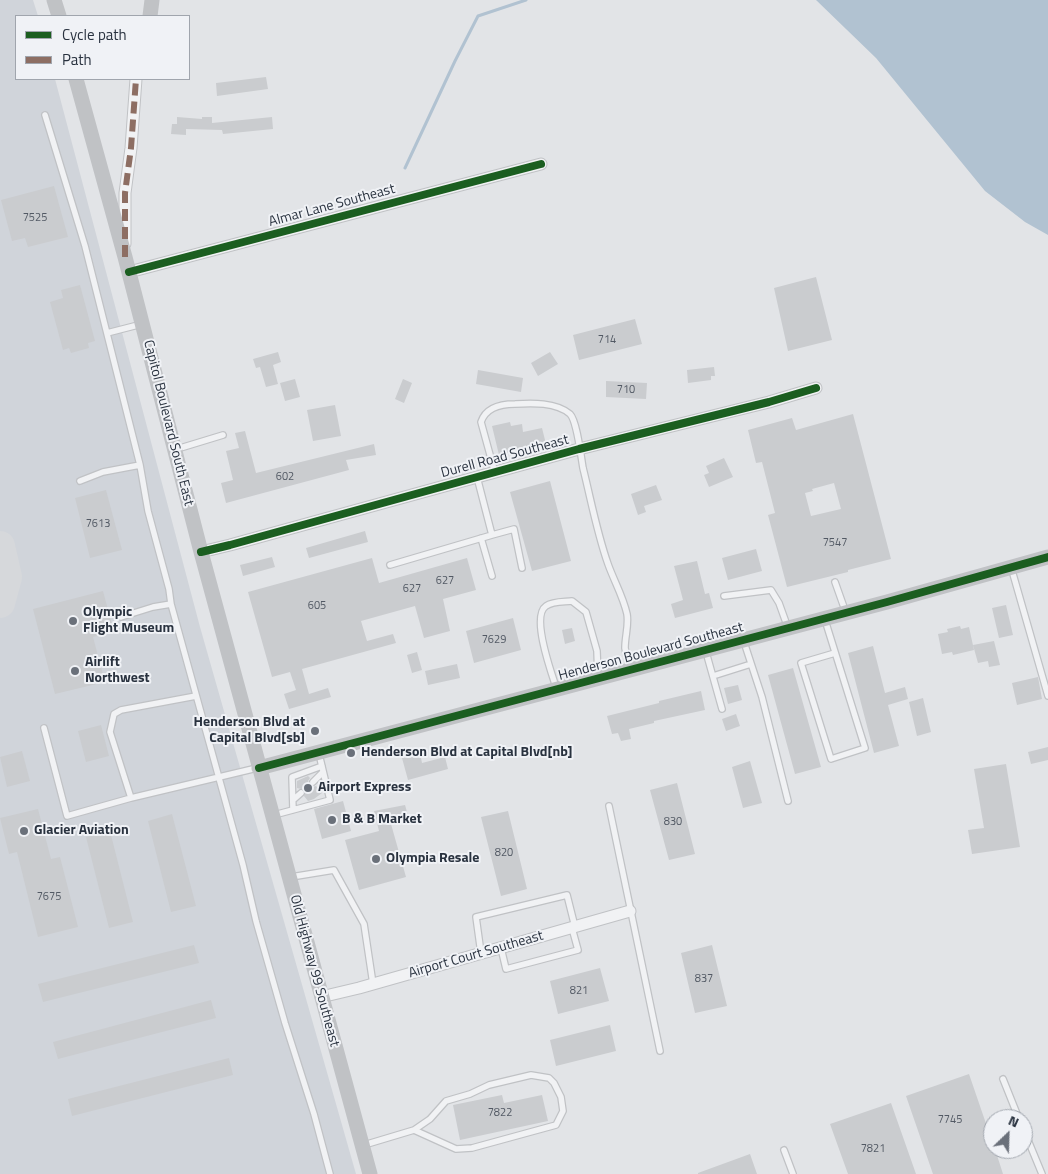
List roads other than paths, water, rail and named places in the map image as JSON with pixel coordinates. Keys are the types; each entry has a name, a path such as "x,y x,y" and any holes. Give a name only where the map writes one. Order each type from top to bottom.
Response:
{"main road":[{"path":"54,0 59,15"},
{"path":"150,15 152,0"},
{"name":"Capitol Boulevard South East","path":"76,80 129,272 174,450 259,768"},
{"name":"Henderson Boulevard Southeast","path":"259,768 321,764 598,678 1048,557"},
{"name":"Old Highway 99 Southeast","path":"259,768 370,1174"}],"street":[{"path":"125,257 125,193 131,148 136,80"},
{"name":"Almar Lane Southeast","path":"129,272 541,164"},
{"name":"Durell Road Southeast","path":"201,552 579,449 769,402 816,388"},
{"name":"Airport Court Southeast","path":"321,997 630,911"}],"lane":[{"path":"46,115 85,246 140,465 148,511 169,589 171,604 243,865 256,922 314,1114 330,1174"},
{"path":"107,333 142,324"},
{"path":"495,473 481,422 483,415 490,409 508,404 533,403 559,408 572,415 600,538 627,615 628,625 625,648 631,670"},
{"path":"174,450 223,436"},
{"path":"80,480 103,472 140,465"},
{"path":"477,477 492,535"},
{"path":"390,565 514,529 522,568"},
{"path":"481,538 492,576"},
{"path":"1011,567 1048,696"},
{"path":"835,582 846,612"},
{"path":"724,596 771,590 779,603 788,628"},
{"path":"556,690 539,623 541,611 546,606 555,603 572,601 586,612 597,651 598,678"},
{"path":"121,617 153,607 171,604"},
{"path":"825,618 865,748 831,759 801,663 835,652"},
{"path":"743,640 762,697 788,801"},
{"path":"706,650 722,709"},
{"path":"713,676 751,664"},
{"path":"130,798 110,732 114,714 121,710 196,696"},
{"path":"44,728 67,816 130,798 259,768"},
{"path":"313,782 321,764"},
{"path":"293,810 292,777 321,764"},
{"path":"272,816 330,800 321,764"},
{"path":"293,800 301,793"},
{"path":"609,806 660,1051"},
{"path":"289,878 334,870 364,924 373,984"},
{"path":"481,953 476,916 567,895 578,950 506,969 501,948"},
{"path":"362,1146 414,1130 430,1119 446,1102 490,1085 531,1075 549,1078 554,1083 561,1097 563,1111 556,1124 472,1148 456,1149 414,1130"},
{"path":"1003,1078 1015,1109"},
{"path":"784,1150 793,1174"},
{"path":"1033,1152 1042,1174"}],"water":[{"path":"816,0 1048,0 1048,235 1025,222 985,191 876,58"}],"waterway":[{"path":"405,168 478,16 526,0"}],"place":[{"name":"Olympic Flight Museum","path":"73,621"},
{"name":"Airlift Northwest","path":"75,671"},
{"name":"Henderson Blvd at Capital Blvd[sb]","path":"315,731"},
{"name":"Henderson Blvd at Capital Blvd[nb]","path":"351,753"},
{"name":"Airport Express","path":"308,788"},
{"name":"B & B Market","path":"332,820"},
{"name":"Glacier Aviation","path":"24,831"},
{"name":"Olympia Resale","path":"376,859"}]}
